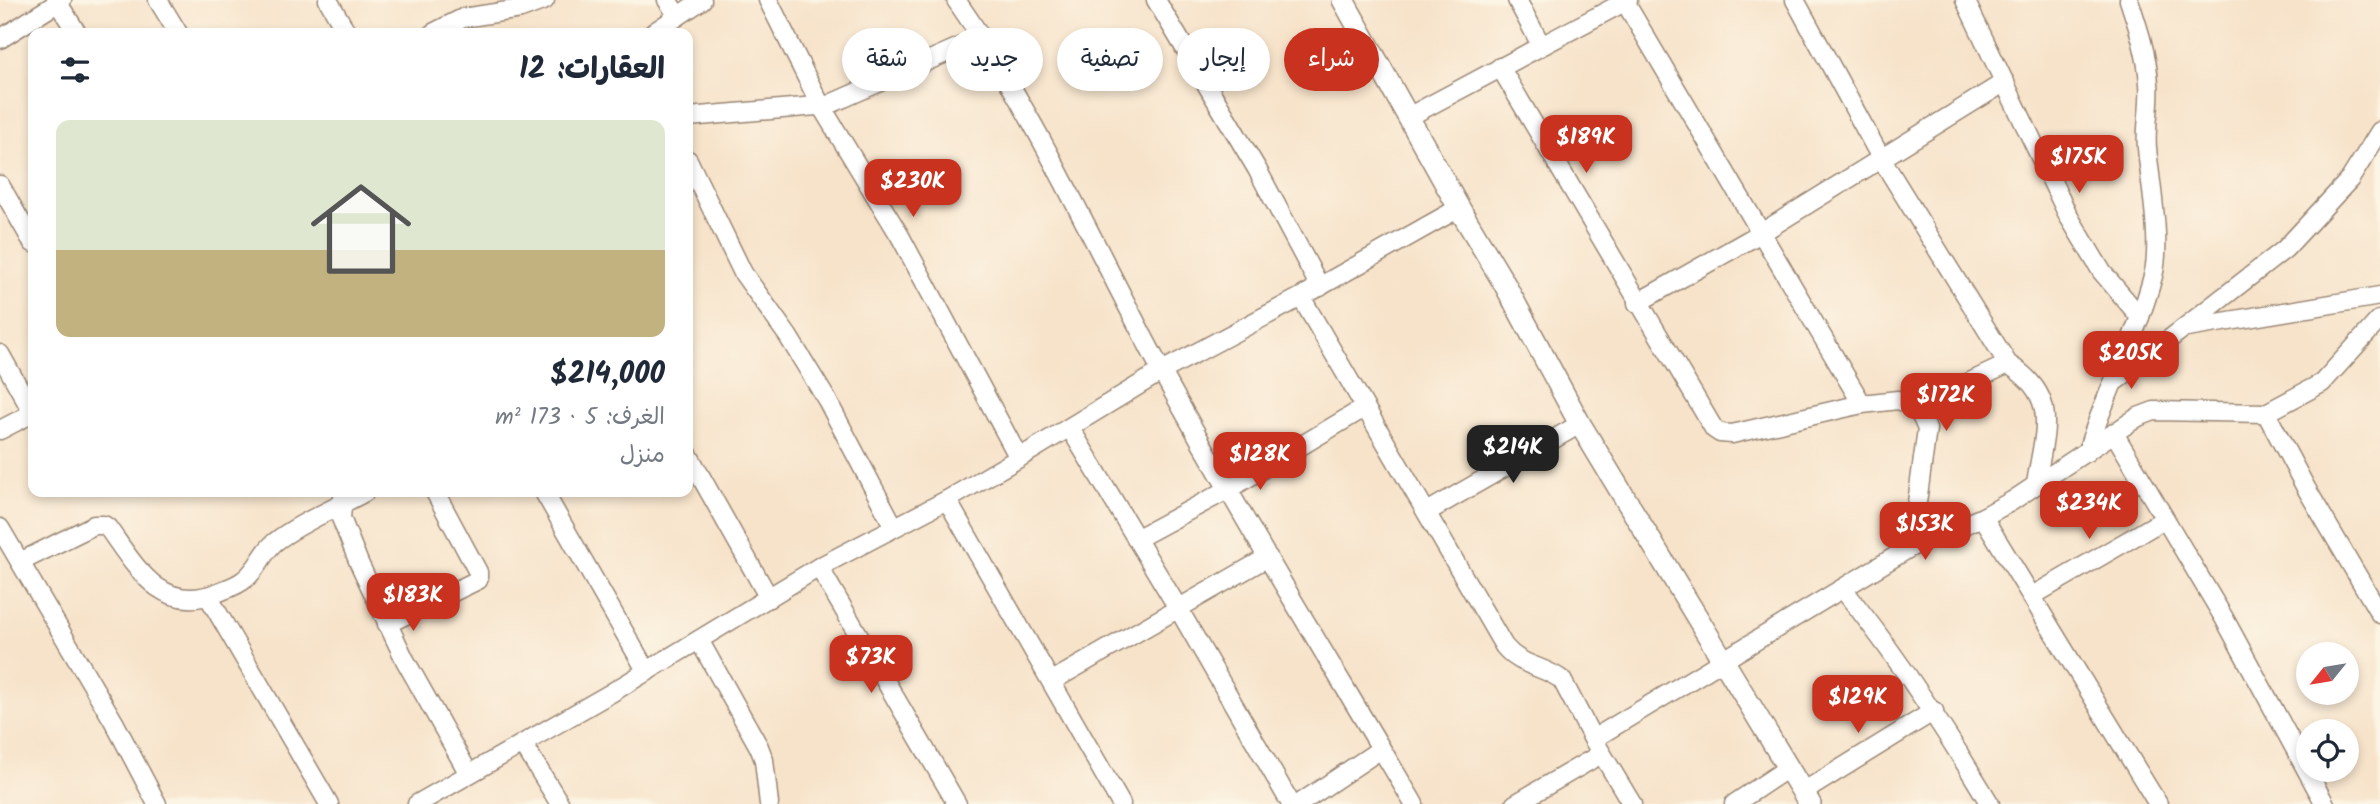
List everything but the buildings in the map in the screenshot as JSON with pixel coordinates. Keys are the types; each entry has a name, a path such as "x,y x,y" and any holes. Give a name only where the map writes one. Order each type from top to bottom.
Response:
{"street":[{"path":"158,0 175,28"},
{"path":"328,0 344,28"},
{"path":"443,28 463,18 505,6 545,0"},
{"path":"667,0 678,16"},
{"path":"660,28 702,0"},
{"path":"768,0 821,106 900,236 1019,458"},
{"path":"957,0 976,28"},
{"path":"1156,0 1256,169 1320,287"},
{"path":"1343,0 1504,283 1580,424 1806,798 1934,711"},
{"path":"1517,0 1541,45"},
{"path":"1795,0 1881,158 2008,364 2023,373 2036,387 2044,404 2046,423 2036,484"},
{"path":"1965,0 2069,217 2102,272 2140,317"},
{"path":"2087,452 2094,428 2140,317 2154,272 2155,228 2146,144 2149,85 2142,37 2129,0"},
{"path":"0,39 59,1 74,28"},
{"path":"1408,117 1626,1 1862,404"},
{"path":"693,117 821,106 946,52"},
{"path":"1500,67 1709,423 1720,433 1732,434 1862,404 1898,400 1917,407 1927,429 1911,547"},
{"path":"1637,303 1761,233 2005,82"},
{"path":"1014,91 1162,371 1228,489 1414,804"},
{"path":"2114,382 2284,249 2350,179 2380,131"},
{"path":"693,170 743,272 781,324 894,527"},
{"path":"0,185 28,234"},
{"path":"417,804 646,672 819,567 947,499 1162,371 1320,287 1459,208"},
{"path":"1515,804 1722,661 1911,547 1983,517 2138,417 2154,411 2266,413 2322,383 2379,321 2380,287"},
{"path":"2183,328 2380,296"},
{"path":"1301,297 1504,646 1519,661 1562,680 1597,747 1632,804"},
{"path":"0,355 28,404"},
{"path":"1917,407 2008,364"},
{"path":"1136,539 1228,489 1364,408"},
{"path":"2266,413 2306,488 2380,614"},
{"path":"0,430 28,416"},
{"path":"1427,512 1580,424"},
{"path":"1070,428 1291,804"},
{"path":"2114,432 2224,618 2325,804"},
{"path":"693,463 769,598"},
{"path":"387,624 478,580 478,572 438,497"},
{"path":"547,497 646,672"},
{"path":"20,562 94,525 104,525 140,572 155,586 169,595 186,600 208,596 246,579 276,541 343,498"},
{"path":"343,498 341,518 344,528 387,624 469,774"},
{"path":"947,499 1121,804"},
{"path":"1983,517 2158,804"},
{"path":"2032,596 2165,519"},
{"path":"0,528 114,722 157,804"},
{"path":"1052,681 1268,557"},
{"path":"819,567 957,804"},
{"path":"1843,589 1881,636 1934,711 1990,804"},
{"path":"208,596 329,804"},
{"path":"698,640 759,747 766,772 769,804"},
{"path":"523,744 560,804"},
{"path":"1298,804 1381,749"},
{"path":"1734,804 1788,768"}]}
